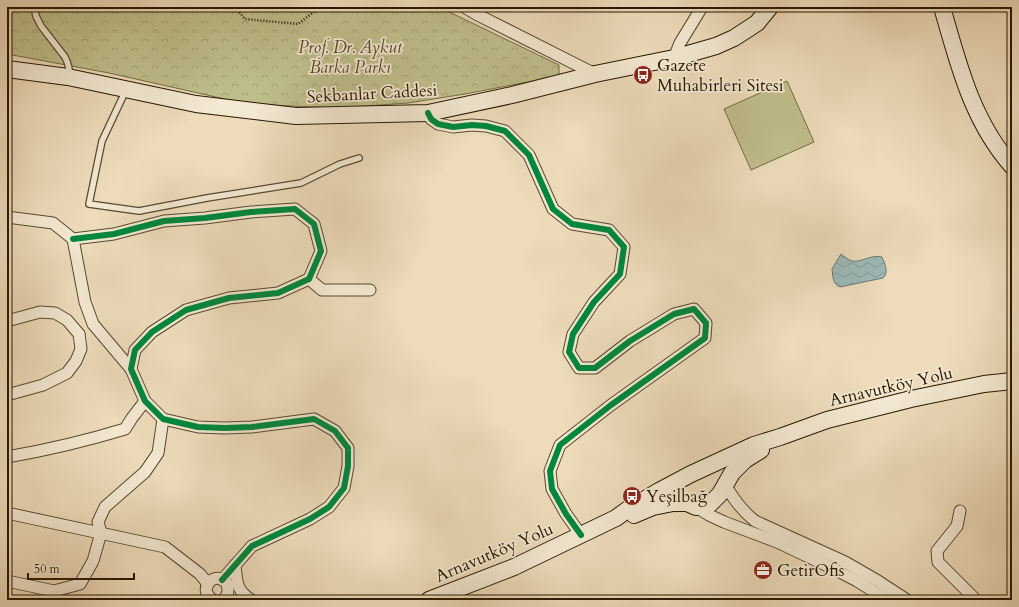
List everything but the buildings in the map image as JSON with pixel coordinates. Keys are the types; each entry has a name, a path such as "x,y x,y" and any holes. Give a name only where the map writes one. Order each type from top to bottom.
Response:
{"main road":[{"name":"Sekbanlar Caddesi","path":"7,69 68,77 196,104 296,116 428,113 512,95 595,74 674,58 716,46 734,38 756,23 770,7"},
{"path":"942,7 960,69 972,103 992,140 1012,166"},
{"name":"Arnavutköy Yolu","path":"780,437 827,420 911,399 984,384 1012,381"},
{"path":"616,518 659,491 705,468 754,445 780,437"},
{"path":"616,518 627,518 653,507 672,503 691,505 710,504 720,494 732,473 745,460 780,437"},
{"path":"705,468 714,470 725,485"},
{"path":"686,478 683,484 683,491 691,505"},
{"name":"Arnavutköy Yolu","path":"429,600 514,566 616,518"}],"street":[{"path":"464,7 595,74"},
{"path":"674,58 680,43 702,7"},
{"path":"428,113 431,119 438,124 453,127 472,125 486,126 505,131 529,155 553,210 572,224 609,230 624,247 620,274 594,302 573,334 569,352 579,368 595,368 630,341 674,314 694,309 706,323 705,338 611,405 560,445 550,471 552,489 566,514 581,534"},
{"path":"73,239 114,234 164,221 295,209 314,224 321,251 309,279 278,293 229,298 186,310 152,332 135,350 131,369"},
{"path":"7,217 53,223 73,239 85,302 93,324 131,369 145,401 163,419 198,427 225,428 252,427 314,419 335,431 348,448 348,466 344,488 329,507 310,518 252,546 222,580"},
{"path":"309,279 322,290 370,290"},
{"path":"7,321 40,312 55,312 67,320 79,334 81,349 76,361 68,373 43,385 7,395"},
{"path":"79,334 93,324"},
{"path":"7,457 83,441 125,429 145,401"},
{"path":"7,582 54,591 80,584 93,561 101,533 98,522 105,506 145,472 158,453 163,419"},
{"path":"725,485 735,501 747,515 755,521 845,562 907,600"},
{"path":"691,505 724,522 777,542 823,564 857,581 888,600"},
{"path":"960,511 957,526 937,551 938,562 976,600"},
{"path":"7,513 165,547 200,574 208,584"},
{"path":"235,565 238,587 251,600"},
{"path":"210,599 206,590 208,584 216,578 227,584 226,597"}],"lane":[{"path":"34,7 36,16 41,26 68,62 68,77"},
{"path":"126,90 102,141 89,204 139,211 207,198 301,183 340,164 359,158"}],"path":[{"path":"243,7 240,13 245,19 298,24 320,7"}],"green space":[{"name":"Prof. Dr. Aykut Barka Parkı","path":"7,7 439,7 559,65 559,76 408,103 337,108 247,104 109,73 7,54"},
{"path":"787,81 814,142 751,170 724,109"}],"water":[{"path":"841,254 852,261 859,261 878,256 882,257 886,268 886,274 883,278 840,287 837,286 834,282 832,269"}],"cycle path":[{"path":"428,113 431,119 438,124 453,127 472,125 486,126 505,131 529,155 553,209 572,224 609,230 624,247 620,274 594,302 573,334 569,352 579,368 595,368 630,341 674,314 694,309 706,323 705,338 611,405 560,445 550,471 552,489 566,514 581,535"},
{"path":"73,239 114,234 164,221 295,209 314,224 321,251 309,279 278,293 229,298 186,310 152,332 135,350 131,369 145,401 163,419 198,427 225,428 252,427 314,419 335,431 348,448 348,466 344,488 329,507 310,519 252,546 222,580"}],"place":[{"name":"Gazete Muhabirleri Sitesi","path":"643,75"},
{"name":"Yeşilbağ","path":"632,496"},
{"name":"GetirOfis","path":"763,570"}]}
